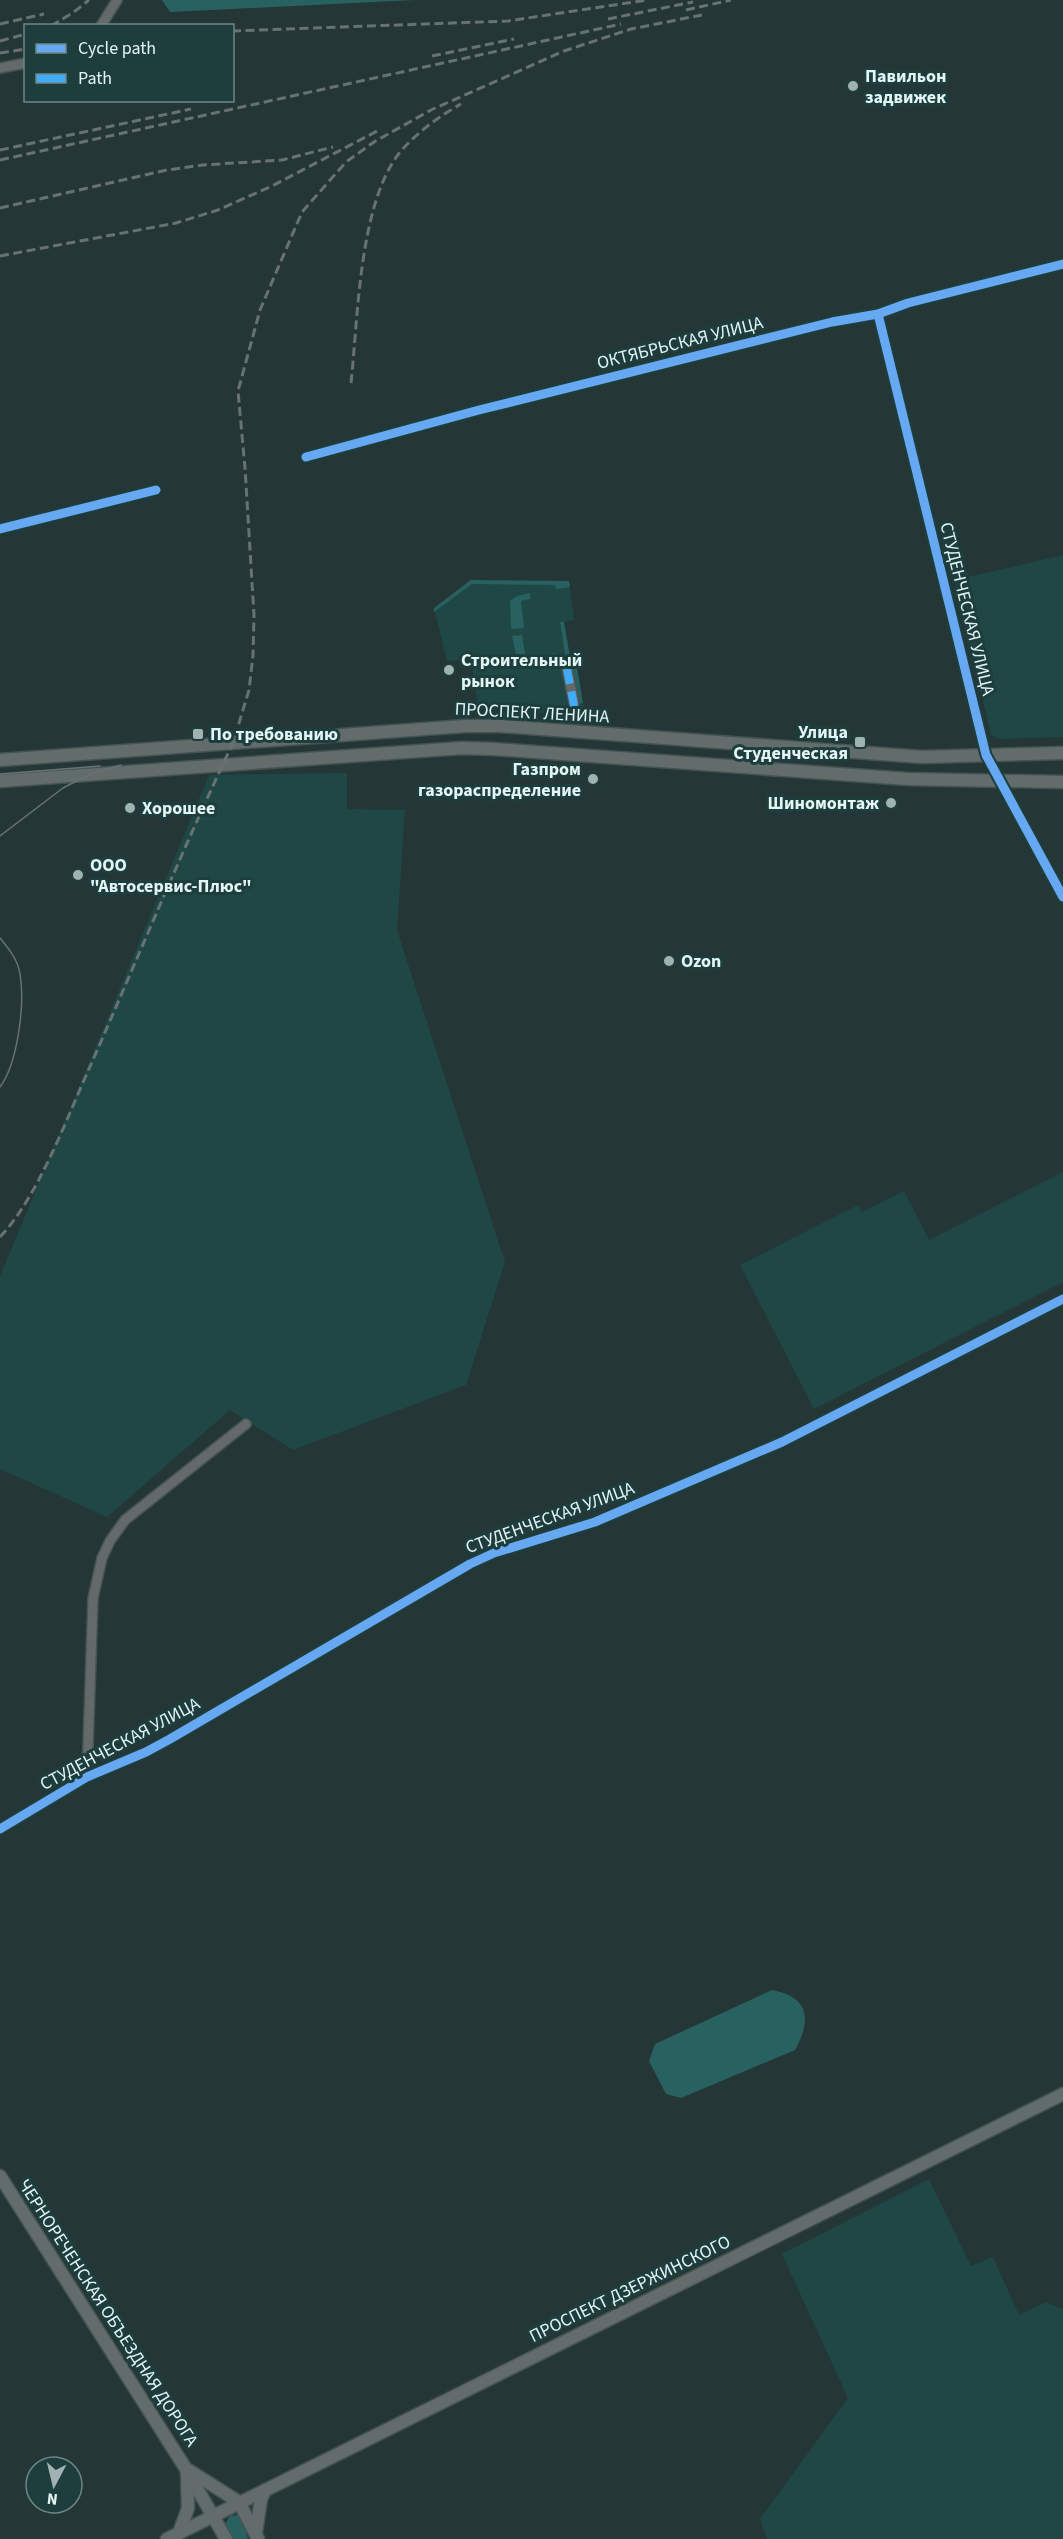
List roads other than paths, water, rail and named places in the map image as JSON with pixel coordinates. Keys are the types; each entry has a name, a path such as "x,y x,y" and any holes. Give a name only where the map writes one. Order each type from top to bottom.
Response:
{"main road":[{"name":"ПРОСПЕКТ ЛЕНИНА","path":"0,760 465,726 492,726 922,757 1063,753"},
{"name":"ПРОСПЕКТ ЛЕНИНА","path":"0,781 473,748 896,778 1063,782"},
{"name":"ПРОСПЕКТ ДЗЕРЖИНСКОГО","path":"173,2537 239,2502 1063,2094"},
{"name":"ЧЕРНОРЕЧЕНСКАЯ ОБЪЕЗДНАЯ ДОРОГА","path":"0,2176 186,2469 226,2539"},
{"path":"186,2469 239,2502 257,2536"},
{"path":"173,2537 190,2497 186,2469"},
{"path":"257,2536 259,2506 265,2490"}],"street":[{"path":"102,24 117,0"},
{"path":"0,68 24,63"},
{"name":"ОКТЯБРЬСКАЯ УЛИЦА","path":"306,457 510,402 832,322 879,314 908,303 1063,264"},
{"name":"СТУДЕНЧЕСКАЯ УЛИЦА","path":"879,314 986,755 1063,897"},
{"path":"0,529 156,490"},
{"path":"567,669 574,703"},
{"name":"СТУДЕНЧЕСКАЯ УЛИЦА","path":"0,1829 87,1777 147,1752 470,1564 494,1553 595,1522 782,1442 1063,1299"},
{"path":"87,1777 93,1598 96,1576 106,1550 125,1520 246,1424"}],"tunnel":[{"path":"574,703 576,716"}],"tram line":[{"path":"0,836 63,788 90,774 121,765"},
{"path":"0,774 100,766"},
{"path":"0,938 17,964 22,1001 16,1048 0,1087"}],"railway":[{"path":"54,24 89,0"},
{"path":"234,31 508,21 647,0"},
{"path":"686,10 731,0"},
{"path":"608,19 693,2"},
{"path":"0,24 44,14"},
{"path":"0,1237 27,1201 61,1134 233,743 249,690 254,615 238,391 260,310 302,212 346,162 374,142 431,110 564,51 631,29 702,15"},
{"path":"0,160 621,24"},
{"path":"0,41 24,35"},
{"path":"432,56 514,39"},
{"path":"0,53 24,49"},
{"path":"351,383 362,265 375,205 384,178 397,156 418,134 461,104"},
{"path":"0,150 191,109"},
{"path":"0,256 176,223 218,210 272,186 381,129"},
{"path":"0,208 167,170 203,165 282,160 333,147"}],"place":[{"name":"Павильон задвижек","path":"853,86"},
{"name":"Строительный рынок","path":"449,670"},
{"name":"По требованию","path":"198,734"},
{"name":"Улица Студенческая","path":"860,742"},
{"name":"Газпром газораспределение","path":"593,779"},
{"name":"Шиномонтаж","path":"891,803"},
{"name":"Хорошее","path":"130,808"},
{"name":"ООО \"Автосервис-Плюс\"","path":"78,875"},
{"name":"Ozon","path":"669,961"}]}
